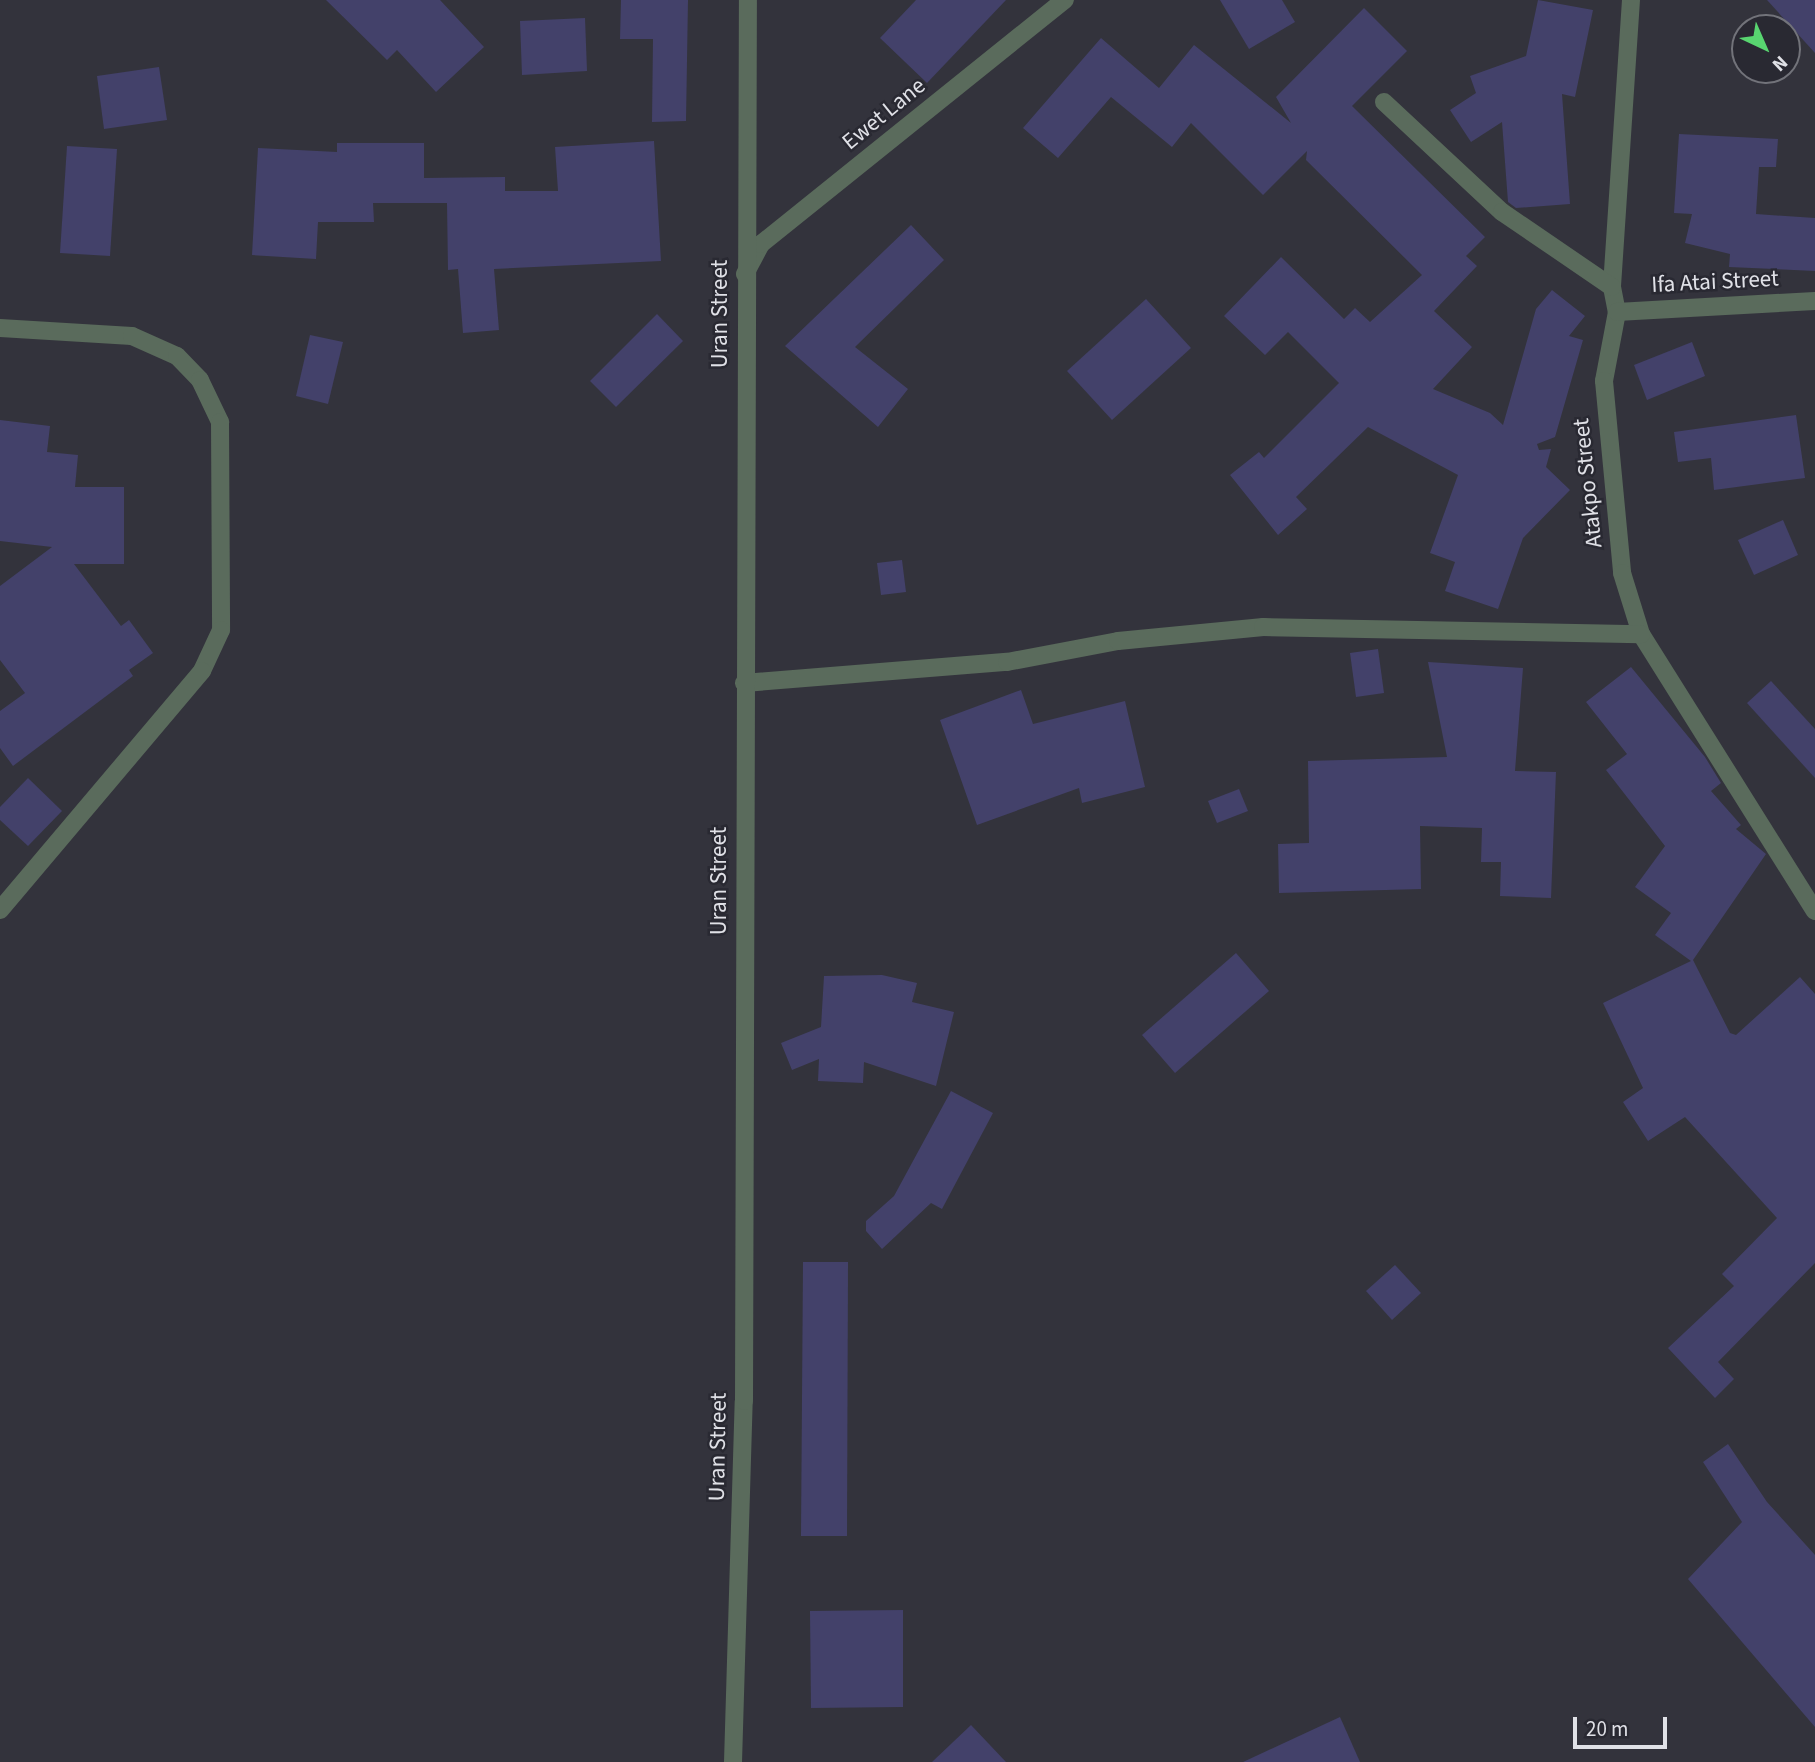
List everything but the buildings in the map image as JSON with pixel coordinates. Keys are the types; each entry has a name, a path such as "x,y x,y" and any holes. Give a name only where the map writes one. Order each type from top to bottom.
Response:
{"street":[{"name":"Uran Street","path":"733,1762 744,1401 744,276 748,0"},
{"name":"Ewet Lane","path":"744,276 761,244 1065,0"},
{"name":"Atakpo Street","path":"1631,0 1612,287 1617,312 1604,381 1610,481 1622,573 1642,634 1815,911"},
{"path":"1384,102 1502,212 1612,287"},
{"name":"Ifa Atai Street","path":"1617,312 1815,301"},
{"path":"0,328 132,336 177,356 200,380 220,422 221,630 202,671 0,909"},
{"path":"744,683 1007,662 1118,641 1264,627 1642,634"}]}
